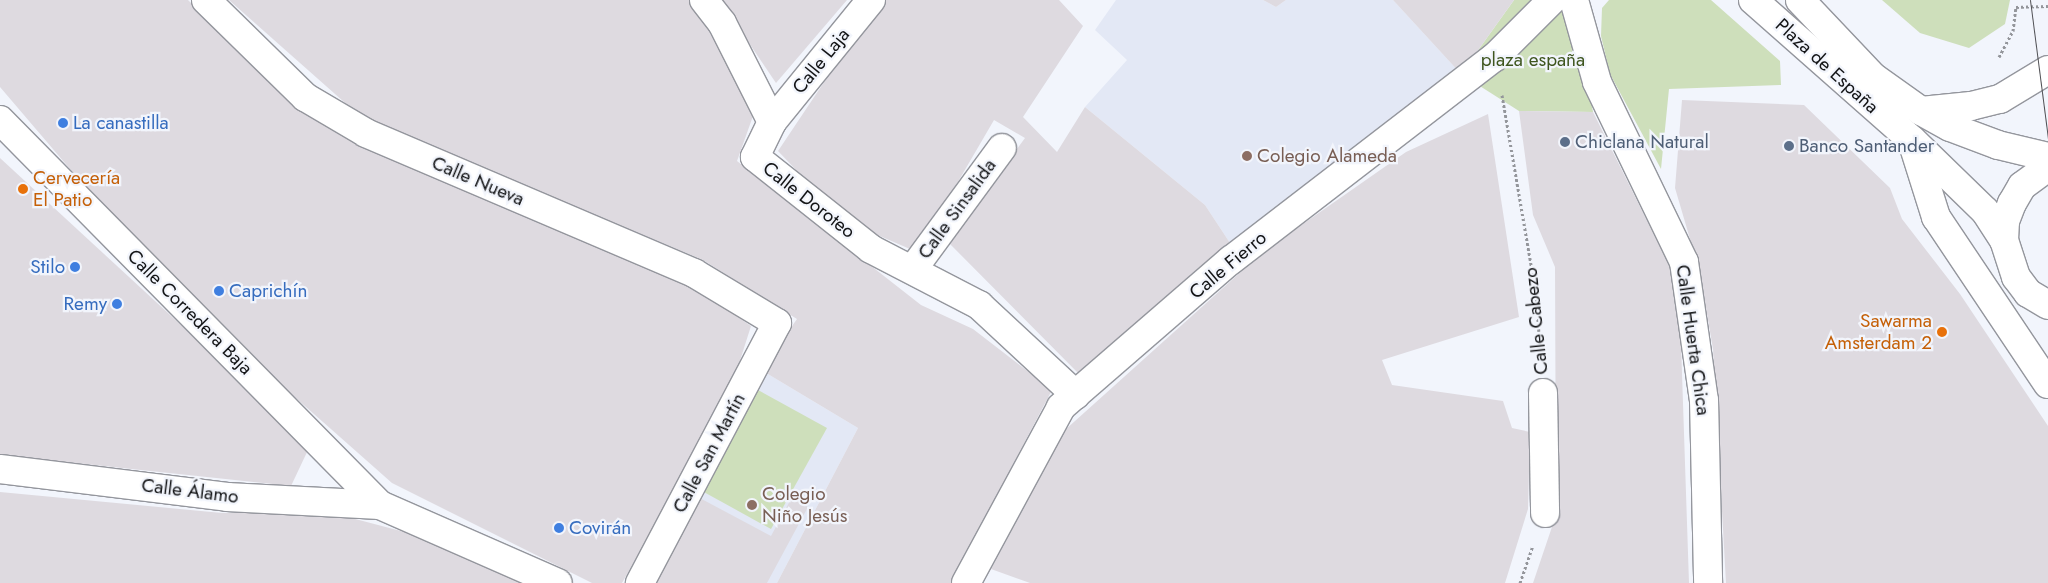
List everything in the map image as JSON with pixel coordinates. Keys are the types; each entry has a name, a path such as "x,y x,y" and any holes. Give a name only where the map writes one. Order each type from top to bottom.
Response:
{"street":[{"name":"Calle Nueva","path":"206,0 305,97 366,133 694,273 777,323"},
{"path":"704,0 722,23 772,122"},
{"name":"Calle Laja","path":"772,122 871,0"},
{"name":"Calle Fierro","path":"969,582 1061,407 1231,260 1495,57 1552,0"},
{"name":"Calle Huerta Chica","path":"1574,0 1598,82 1684,262 1704,400 1708,583"},
{"name":"Plaza de España","path":"1752,0 1912,140 1984,211 2004,240"},
{"name":"Plaza de España","path":"1800,0 1873,77 1921,111 1950,127 1998,145 2048,157"},
{"path":"1921,111 1971,106 2000,99 2048,70"},
{"name":"Calle Corredera Baja","path":"0,120 380,505"},
{"name":"Calle Doroteo","path":"772,122 755,157 871,249 913,270"},
{"path":"1912,140 1936,217 2048,384"},
{"name":"Calle Sinsalida","path":"913,270 1002,148"},
{"path":"2047,305 2028,292 2016,277 2004,240 2005,221 2012,203 2022,186 2048,167"},
{"path":"913,270 979,305 1076,395"},
{"name":"Calle San Martín","path":"640,583 777,323"},
{"name":"Calle Cabezo","path":"1543,393 1545,513"},
{"name":"Calle Álamo","path":"0,468 227,497 380,505"},
{"path":"380,505 558,583"}],"path":[{"path":"1992,64 2003,53 2013,31 2016,7 2048,6"},
{"name":"Calle Cabezo","path":"1495,57 1536,294 1543,393"},
{"path":"1520,583 1545,513"}],"shaded area":[{"name":"Colegio Alameda","path":"1116,0 1263,0 1276,7 1286,0 1393,0 1461,74 1230,243 1205,205 1085,107 1127,60 1095,30"},
{"name":"Colegio Niño Jesús","path":"761,370 858,428 777,583 644,583"}],"green space":[{"name":"plaza españa","path":"1514,0 1572,0 1593,112 1519,111 1461,74"},
{"path":"1609,0 1711,0 1780,61 1781,85 1669,89 1661,169 1610,74 1601,36 1602,8"},
{"path":"1882,0 2010,0 2005,24 1969,48 1920,33"},
{"path":"758,390 827,428 771,529 702,491"}],"building":[{"path":"0,0 188,0 265,77 688,283 751,326 729,395 622,583 592,583 392,483 245,353 70,169 0,87"},
{"path":"229,0 689,0 700,13 753,116 737,161 921,305 973,329 1052,390 951,583 777,583 858,428 761,370 797,319 703,260 361,117"},
{"path":"720,0 847,0 776,83"},
{"path":"879,0 1059,0 1083,26 1023,117 1057,152 1085,107 1205,205 1230,243 1078,373 948,242 1025,138 994,120 917,252 845,221 778,151"},
{"path":"1263,0 1286,0 1276,7"},
{"path":"1393,0 1514,0 1461,74"},
{"path":"1682,100 1804,105 1890,188 1902,219 1960,294 2048,426 2048,583 1726,583 1713,349 1700,273 1675,188"},
{"path":"1519,111 1593,112 1670,267 1681,343 1689,583 1533,583 1556,515 1555,267 1533,215"},
{"path":"1488,114 1519,317 1382,360 1392,385 1503,401 1512,428 1530,432 1528,509 1505,583 1030,583 991,569 1065,430 1263,252 1406,152"},
{"path":"0,158 181,325 308,450 291,486 0,455"},
{"path":"0,492 222,513 325,511 416,535 530,583 0,583"},
{"path":"696,496 771,536 792,497 808,507 767,583 648,583"}],"tram line":[{"path":"2030,0 2048,139"}],"place":[{"name":"La canastilla","path":"63,123"},
{"name":"Chiclana Natural","path":"1565,142"},
{"name":"Banco Santander","path":"1789,146"},
{"name":"Colegio Alameda","path":"1247,156"},
{"name":"Cervecería El Patio","path":"23,189"},
{"name":"Stilo","path":"75,267"},
{"name":"Caprichín","path":"219,291"},
{"name":"Remy","path":"117,304"},
{"name":"Sawarma Amsterdam 2","path":"1942,332"},
{"name":"Colegio Niño Jesús","path":"752,505"},
{"name":"Covirán","path":"559,528"}]}
